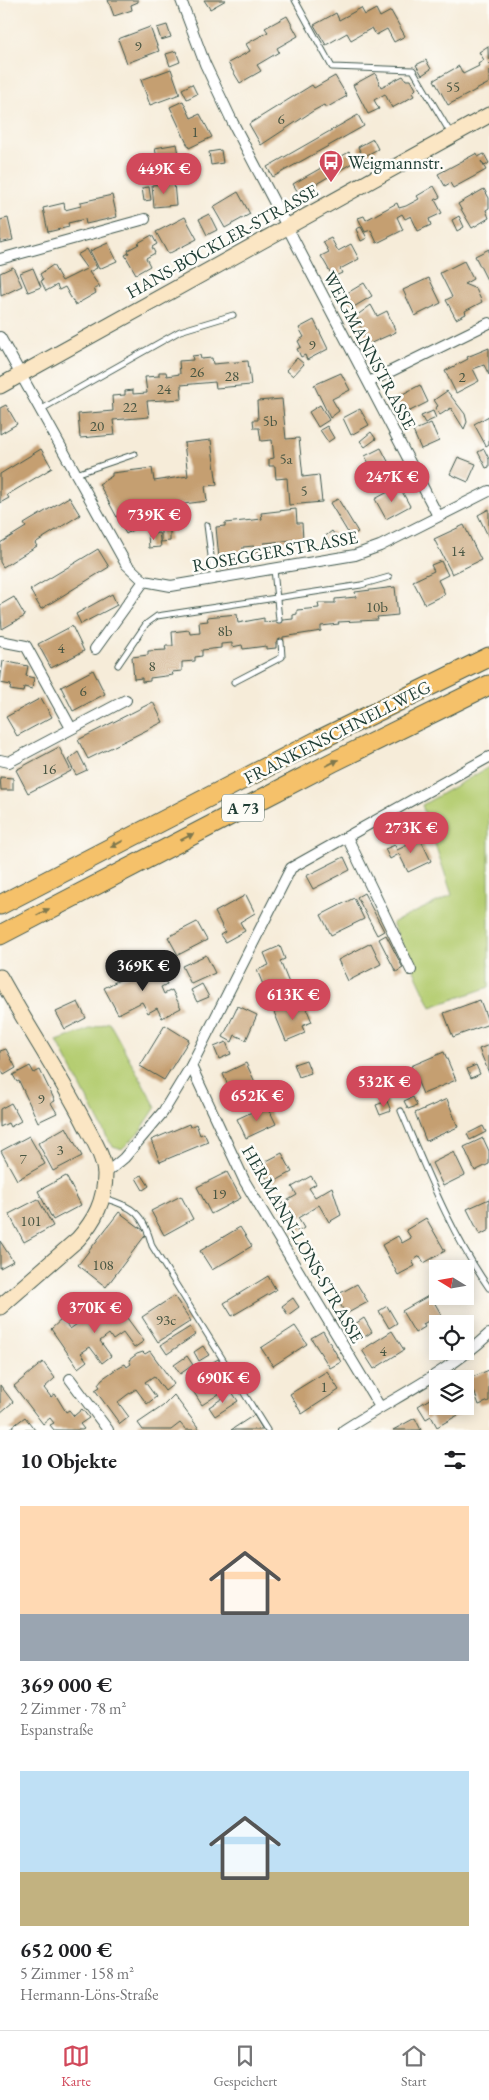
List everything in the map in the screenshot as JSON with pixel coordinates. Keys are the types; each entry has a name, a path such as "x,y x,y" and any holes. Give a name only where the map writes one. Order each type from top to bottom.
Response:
{"highway":[{"name":"FRANKENSCHNELLWEG","path":"0,905 312,743 489,658"},
{"name":"FRANKENSCHNELLWEG","path":"0,935 232,814 489,685"}],"main road":[{"name":"HANS-BÖCKLER-STRASSE","path":"0,386 489,115"},
{"path":"0,1307 78,1239 96,1215 103,1198 105,1174 97,1148 59,1073 1,979"}],"street":[{"name":"WEIGMANNSTRASSE","path":"181,0 205,64 287,227 438,516"},
{"path":"0,259 145,220"},
{"path":"369,382 489,323"},
{"path":"0,337 126,564 144,581 95,649"},
{"name":"ROSEGGERSTRASSE","path":"144,581 171,586 355,555 380,546 489,491"},
{"path":"0,641 26,646 71,728"},
{"path":"0,760 9,762 56,739 71,728 126,700"},
{"path":"105,1174 124,1158 163,1112 191,1066 291,868 489,757"},
{"path":"346,837 411,970"},
{"name":"HERMANN-LÖNS-STRASSE","path":"191,1066 245,1182 380,1407"},
{"path":"344,1430 380,1407 433,1379 489,1334"},
{"path":"70,1380 108,1430"}],"lane":[{"path":"295,0 332,67 414,70 452,136"},
{"path":"40,410 180,331 233,315"},
{"path":"75,475 135,454"},
{"path":"207,525 214,579"},
{"path":"274,569 279,620"},
{"path":"118,665 146,624 157,616 362,585 389,576"},
{"path":"234,682 282,657 281,642"},
{"path":"401,1111 432,1184 465,1251 489,1288"},
{"path":"103,1198 122,1203 141,1216 147,1228 152,1246 267,1430"}],"green space":[{"path":"489,767 489,987 431,1007 392,923 452,895 422,805"},
{"path":"109,1022 156,1107 141,1130 122,1149 113,1146 109,1141 57,1041"}],"building":[{"path":"108,0 138,0 138,2 131,5 132,10 114,16"},
{"path":"204,0 226,0 210,9"},
{"path":"361,8 365,15 376,9 380,17 391,11 405,36 394,42 387,29 376,35 372,28 351,40 347,33 326,45 314,25 336,13 339,20"},
{"path":"287,16 298,36 277,48 279,52 257,65 261,71 240,83 228,63 250,51 246,44 268,32 265,28"},
{"path":"167,25 171,37 161,40 157,28"},
{"path":"150,27 159,51 127,63 118,39"},
{"path":"488,46 489,83 448,105 434,80 459,66 463,74 479,66 478,64 484,60 479,52"},
{"path":"176,51 180,62 170,66 166,54"},
{"path":"426,60 431,69 422,75 416,65"},
{"path":"171,69 180,94 150,105 141,80"},
{"path":"375,73 381,87 403,76 406,80 411,80 416,89 412,93 414,96 392,108 385,94 374,100 379,109 368,114 353,85"},
{"path":"335,76 347,96 326,108 324,105 313,111 261,145 249,124 312,85 314,88"},
{"path":"192,84 197,94 187,99 182,89"},
{"path":"183,101 191,118 200,114 212,137 189,148 170,107"},
{"path":"358,115 364,126 273,177 267,167"},
{"path":"373,139 378,149 363,157 358,147"},
{"path":"177,144 181,164 159,169 155,148"},
{"path":"221,150 223,163 211,165 209,152"},
{"path":"349,152 354,162 299,194 293,184"},
{"path":"477,153 478,157 484,154 489,163 485,166 481,161 486,170 453,188 450,183 445,186 438,174"},
{"path":"174,183 176,205 154,207 152,185"},
{"path":"434,186 440,197 435,200 442,213 429,219 431,225 418,231 411,216 405,219 402,214 397,217 403,230 377,243 371,230 365,232 358,218 364,216 366,220 397,203 399,208 406,206 419,199 417,196"},
{"path":"149,187 151,200 144,201 142,188"},
{"path":"484,189 489,198 489,208 486,210 489,218 472,228 458,204"},
{"path":"238,192 250,214 225,228 213,207"},
{"path":"112,195 117,217 86,224 85,219 68,223 69,227 48,232 43,208 64,203 65,210 81,206 81,202"},
{"path":"209,214 217,230 207,235 199,219"},
{"path":"459,216 464,227 457,231 452,220"},
{"path":"185,217 197,239 168,254 156,232"},
{"path":"8,218 13,240 0,243 0,220"},
{"path":"361,227 367,238 361,241 356,229"},
{"path":"152,235 157,244 152,247 155,253 146,258 150,266 136,274 125,255 129,253 128,250"},
{"path":"331,238 338,251 351,244 359,259 340,269 342,273 333,277 321,256 329,252 323,242"},
{"path":"108,243 117,261 99,269 90,251"},
{"path":"87,249 97,268 89,272 100,287 94,289 96,293 75,305 65,287 59,290 57,285 46,291 40,274 53,265 62,281 87,269 77,255"},
{"path":"489,249 489,284 475,256"},
{"path":"464,261 473,279 464,284 476,289 482,302 465,311 466,314 456,319 446,300 452,297 440,273"},
{"path":"13,267 22,286 1,296 0,273"},
{"path":"33,268 41,287 28,292 20,273"},
{"path":"429,278 441,303 415,316 403,290"},
{"path":"364,283 372,296 352,308 344,295"},
{"path":"371,305 377,316 387,311 396,332 369,344 356,316"},
{"path":"314,320 328,349 307,360 305,355 301,357 297,349 301,347 298,341 304,337 299,328"},
{"path":"489,348 489,375 484,365 473,369 479,381 456,393 445,371 468,359 467,357"},
{"path":"200,355 201,359 212,358 213,364 248,361 251,385 216,388 215,382 181,385 182,399 147,401 149,417 113,420 115,435 80,438 78,414 113,411 112,396 125,395 125,391 133,390 133,394 147,393 145,377 159,376 159,372 166,372 167,376 180,374 179,361 193,360 192,356"},
{"path":"297,358 304,364 293,376 286,370"},
{"path":"341,373 350,390 332,399 339,411 330,418 314,385"},
{"path":"420,385 428,402 404,414 395,398"},
{"path":"447,391 465,414 467,422 464,429 451,408 440,415 435,408 438,406 434,400"},
{"path":"282,399 286,439 299,438 303,477 319,475 322,502 289,505 287,478 276,479 275,466 269,466 269,459 274,458 272,440 261,441 259,428 254,428 253,420 258,420 257,401"},
{"path":"6,405 17,424 0,434 0,408"},
{"path":"320,405 329,420 318,427 309,412"},
{"path":"360,409 369,425 351,435 343,418"},
{"path":"433,411 436,418 425,423 421,416"},
{"path":"489,416 489,444 486,446 474,424"},
{"path":"431,423 439,441 421,449 413,431"},
{"path":"327,426 334,438 328,442 320,430"},
{"path":"371,432 376,439 365,447 360,441"},
{"path":"211,440 217,485 205,486 207,501 152,508 153,518 126,534 99,484 112,476 112,473 152,468 154,481 188,476 184,443"},
{"path":"381,448 392,469 376,477 365,456"},
{"path":"41,449 52,468 7,495 9,498 0,503 0,474"},
{"path":"484,449 489,459 489,467 486,468 478,452"},
{"path":"458,457 476,464 468,482 450,474"},
{"path":"400,470 404,477 393,483 389,476"},
{"path":"399,486 410,506 386,519 375,499"},
{"path":"69,497 80,515 35,543 37,546 3,567 0,562 0,543 26,527 24,524"},
{"path":"338,499 358,532 350,536 330,503"},
{"path":"296,509 297,523 302,523 303,539 264,543 265,551 254,552 254,546 243,547 243,553 228,555 229,568 220,569 216,527 225,526 225,523 262,519 261,513"},
{"path":"489,509 489,538 478,515"},
{"path":"464,525 481,560 452,574 434,539"},
{"path":"170,528 170,541 161,542 161,529"},
{"path":"332,531 340,542 330,549 323,538"},
{"path":"159,533 161,547 149,548 148,534"},
{"path":"98,549 109,567 41,609 30,590"},
{"path":"441,561 448,575 438,580 445,594 425,604 413,581 434,571 431,565"},
{"path":"395,587 398,615 377,617 378,620 338,622 339,624 321,626 321,631 283,637 283,642 276,643 276,648 266,649 266,646 243,649 242,645 232,647 232,643 221,644 221,648 202,650 202,656 195,657 195,661 182,662 182,671 172,672 173,675 150,678 150,681 142,682 142,678 134,679 132,657 148,655 148,651 166,650 165,646 173,646 172,632 189,630 190,634 200,633 199,622 208,621 207,617 237,614 238,623 264,618 264,622 293,619 293,615 297,614 297,610 319,608 318,603 335,603 335,599 356,597 355,592"},
{"path":"112,594 117,605 81,624 76,614"},
{"path":"14,597 25,616 2,629 0,605"},
{"path":"72,626 84,651 51,668 38,644"},
{"path":"3,661 28,666 26,676 34,678 32,689 24,687 23,692 10,690 11,685 0,683"},
{"path":"93,670 105,694 73,711 61,687"},
{"path":"41,698 52,717 17,736 6,717"},
{"path":"153,702 163,722 88,759 78,740"},
{"path":"59,747 71,771 28,793 16,770"},
{"path":"78,752 87,770 76,775 68,760"},
{"path":"0,777 13,778 13,790 1,790"},
{"path":"419,836 431,861 408,872 399,854 390,859 385,849 395,845 397,850 414,842 413,839"},
{"path":"344,857 350,870 313,889 306,876"},
{"path":"364,893 384,931 377,935 357,897"},
{"path":"246,895 255,913 240,922 245,931 225,942 220,935 225,932 215,912"},
{"path":"354,898 364,919 331,935 321,915"},
{"path":"197,922 207,940 178,955 168,937"},
{"path":"386,935 403,968 396,972 379,939"},
{"path":"371,943 381,964 348,981 338,960"},
{"path":"280,946 285,959 280,961 291,988 268,997 257,970 269,965 264,953"},
{"path":"206,955 215,973 191,984 182,966"},
{"path":"155,961 167,984 161,987 164,994 172,990 181,1008 162,1018 157,1008 148,1013 142,1002 118,1014 104,988"},
{"path":"202,984 209,997 197,1002 191,990"},
{"path":"480,1000 489,1024 453,1037 444,1013"},
{"path":"78,1002 86,1018 65,1029 56,1012"},
{"path":"292,1005 294,1010 305,1005 312,1022 302,1026 305,1033 286,1041 274,1012"},
{"path":"238,1006 257,1015 246,1040 235,1035 232,1042 223,1037"},
{"path":"165,1025 189,1040 164,1080 140,1066"},
{"path":"226,1042 231,1054 219,1059 214,1047"},
{"path":"489,1045 489,1073 479,1049"},
{"path":"6,1049 16,1068 4,1075 0,1068 0,1051"},
{"path":"444,1052 456,1080 423,1094 411,1066"},
{"path":"306,1060 311,1073 299,1077 294,1064"},
{"path":"246,1063 255,1082 231,1093 223,1074"},
{"path":"476,1065 480,1074 471,1078 467,1069"},
{"path":"30,1066 34,1073 40,1070 55,1101 51,1103 57,1113 38,1122 19,1081 17,1082 13,1075"},
{"path":"413,1097 417,1106 408,1109 404,1101"},
{"path":"447,1099 458,1127 426,1141 415,1113"},
{"path":"387,1101 391,1111 380,1115 376,1105"},
{"path":"11,1103 21,1121 10,1127 8,1123 0,1127 0,1109"},
{"path":"267,1105 276,1124 246,1138 237,1119"},
{"path":"189,1124 190,1127 196,1124 200,1135 204,1133 208,1142 160,1162 151,1140"},
{"path":"483,1126 486,1132 470,1140 467,1134"},
{"path":"66,1127 82,1156 53,1171 38,1143"},
{"path":"29,1136 45,1164 17,1180 1,1151"},
{"path":"483,1138 489,1151 489,1164 475,1171 464,1147"},
{"path":"454,1152 465,1175 443,1186 432,1163"},
{"path":"282,1153 292,1172 270,1184 259,1165"},
{"path":"227,1172 241,1198 211,1214 197,1187"},
{"path":"142,1175 149,1186 143,1190 136,1178"},
{"path":"66,1176 81,1205 53,1220 38,1191"},
{"path":"311,1176 316,1184 309,1188 315,1197 332,1187 341,1215 329,1222 319,1205 298,1218 304,1228 298,1232 281,1204 297,1195 292,1187"},
{"path":"181,1196 193,1219 164,1235 151,1211"},
{"path":"38,1199 53,1226 24,1242 9,1214"},
{"path":"489,1199 489,1230 480,1235 467,1209"},
{"path":"119,1212 147,1233 106,1287 78,1265"},
{"path":"426,1218 445,1251 424,1263 420,1256 412,1261 415,1266 398,1275 382,1245 398,1236 402,1243 411,1238 406,1230"},
{"path":"240,1227 252,1246 212,1270 200,1251"},
{"path":"0,1241 13,1261 0,1268"},
{"path":"268,1276 276,1290 232,1316 224,1303"},
{"path":"357,1284 368,1302 346,1314 335,1296"},
{"path":"174,1296 191,1321 158,1342 142,1317"},
{"path":"429,1296 429,1305 436,1305 441,1314 429,1315 429,1321 423,1324 425,1327 415,1333 402,1311"},
{"path":"293,1298 299,1307 288,1315 282,1306"},
{"path":"116,1303 144,1341 134,1348 123,1333 113,1340 109,1334 100,1341 111,1356 102,1363 90,1347 81,1353 87,1361 78,1368 51,1329 62,1319 70,1329 94,1312 90,1307 92,1305 103,1316 107,1313 106,1310"},
{"path":"387,1306 397,1323 389,1328 379,1311"},
{"path":"364,1318 372,1332 363,1338 355,1324"},
{"path":"295,1326 307,1344 273,1366 261,1348"},
{"path":"190,1327 195,1335 167,1354 161,1345"},
{"path":"323,1331 341,1362 330,1368 311,1338"},
{"path":"392,1331 404,1350 374,1369 362,1350"},
{"path":"203,1346 209,1355 199,1361 194,1352"},
{"path":"150,1351 174,1384 165,1391 154,1376 145,1382 156,1397 147,1404 136,1389 127,1395 118,1402 129,1417 120,1424 95,1390 100,1387 98,1384 102,1379 125,1364 127,1367 131,1364 129,1360 137,1354 143,1352 145,1354"},
{"path":"187,1356 193,1365 180,1374 174,1365"},
{"path":"218,1359 234,1384 202,1405 186,1380"},
{"path":"43,1362 55,1378 44,1388 51,1397 55,1394 66,1412 69,1410 74,1416 82,1409 89,1418 80,1424 84,1429 54,1430 50,1425 54,1423 50,1418 43,1424 14,1386"},
{"path":"489,1370 489,1401 479,1405 474,1391 474,1376"},
{"path":"327,1371 339,1390 302,1414 290,1394"},
{"path":"0,1385 13,1402 0,1413"},
{"path":"232,1392 238,1401 215,1416 209,1407"},
{"path":"174,1395 200,1430 186,1430 180,1423 171,1430 143,1430 138,1423 163,1406"},
{"path":"429,1399 429,1415 458,1415 437,1427 431,1416 426,1419 418,1406"},
{"path":"254,1415 263,1430 231,1430"},
{"path":"25,1417 35,1430 8,1430"},
{"path":"415,1418 421,1430 393,1430"}],"place":[{"name":"Weigmannstr.","path":"331,183"}]}
